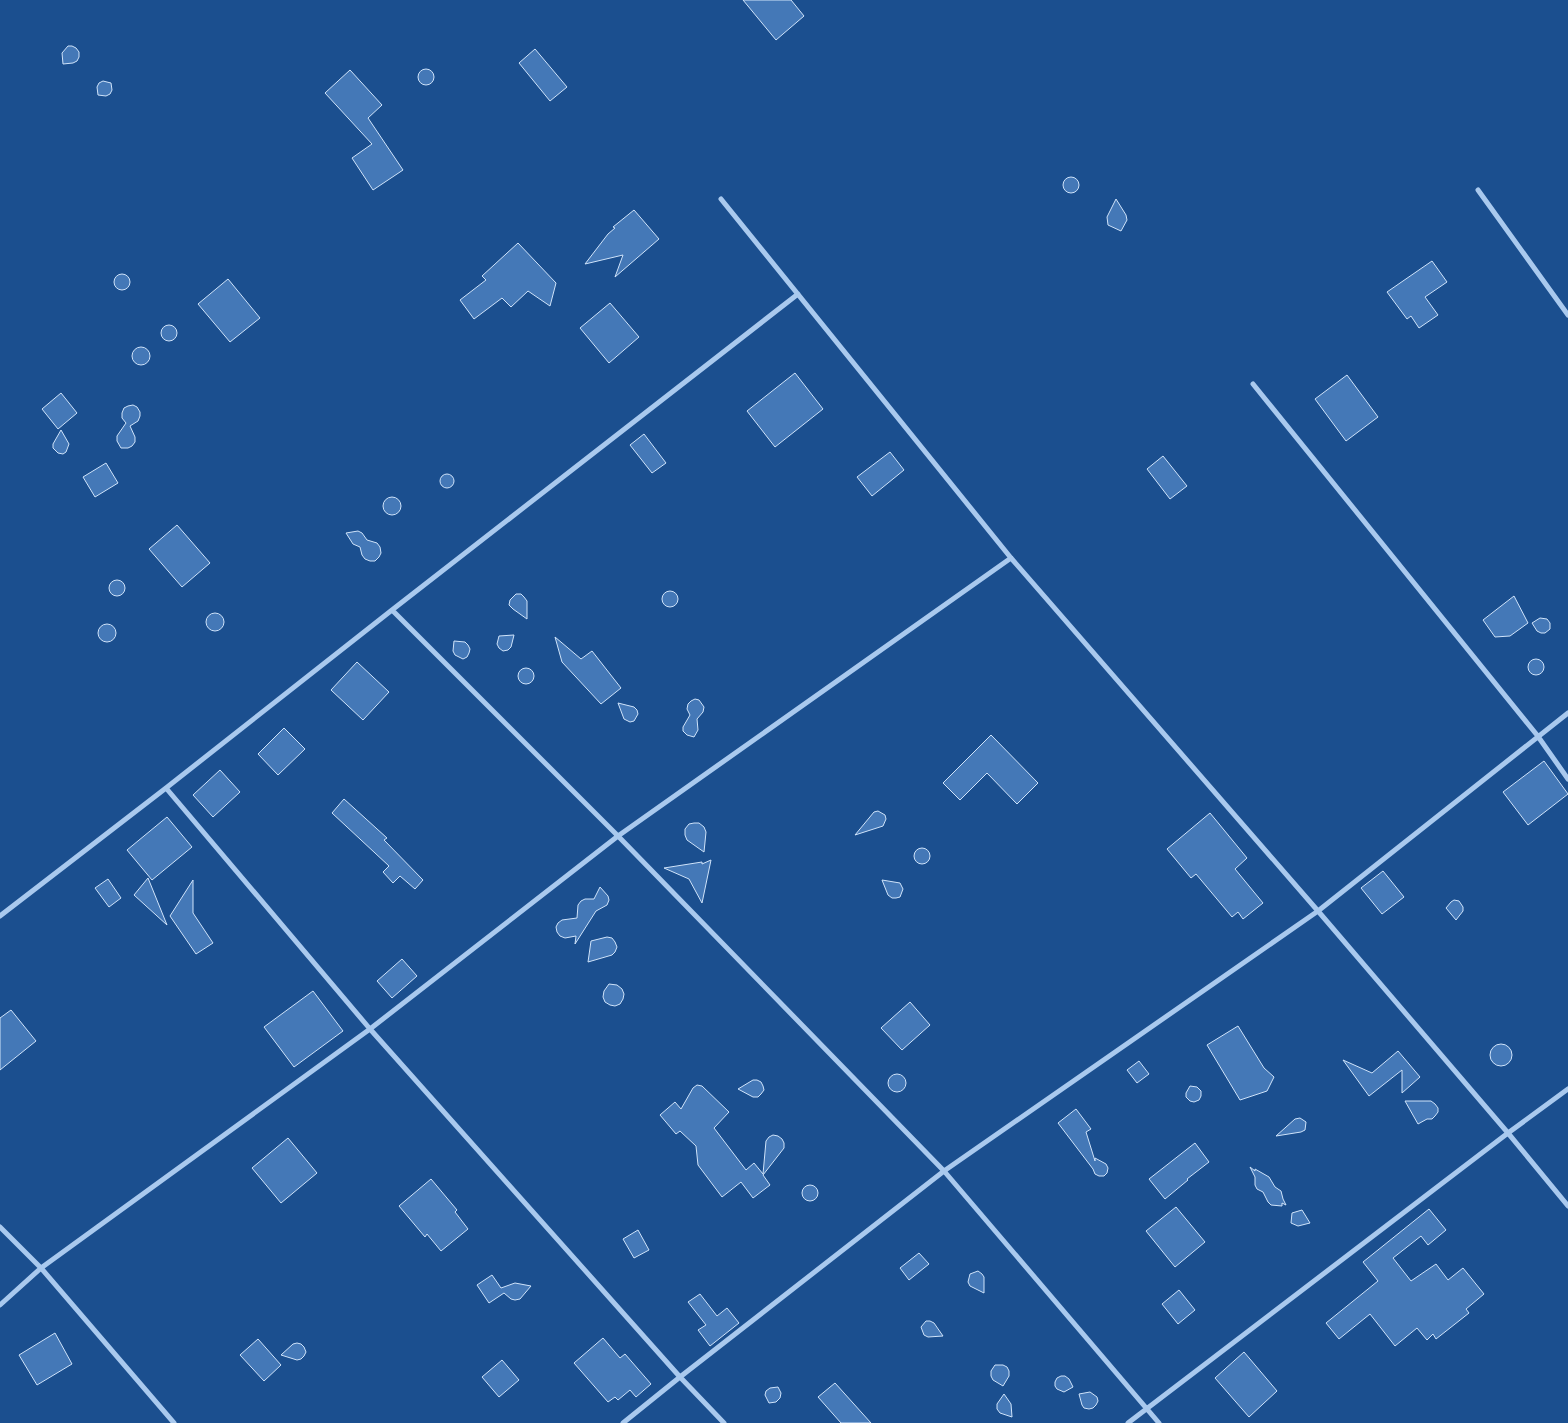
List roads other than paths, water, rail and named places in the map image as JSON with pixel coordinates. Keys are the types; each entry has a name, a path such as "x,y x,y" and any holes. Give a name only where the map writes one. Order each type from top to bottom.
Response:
{"street":[{"path":"1478,190 1568,315"},
{"path":"721,199 1011,558 1318,911 1568,1206"},
{"path":"0,916 798,294"},
{"path":"1253,384 1537,736 1568,779"},
{"path":"0,1305 41,1268 370,1029 618,836 1011,558"},
{"path":"392,610 618,836 944,1171 1159,1423"},
{"path":"624,1423 944,1171 1318,911 1568,713"},
{"path":"166,788 370,1029 680,1377 724,1423"},
{"path":"1128,1423 1568,1089"},
{"path":"0,1227 41,1268 174,1423"}]}
